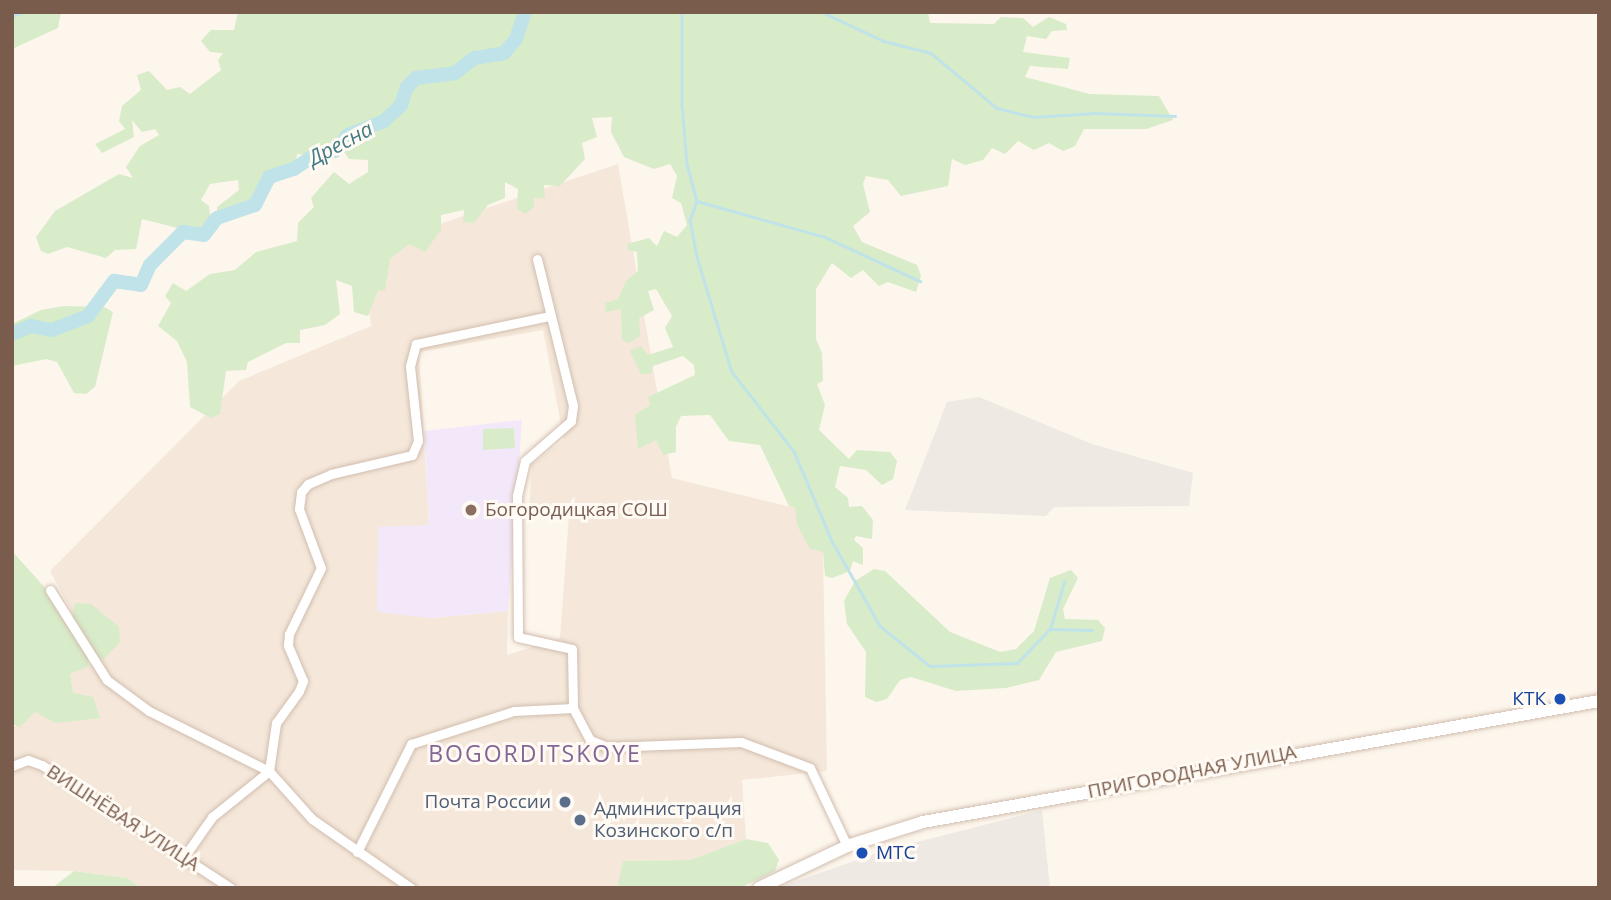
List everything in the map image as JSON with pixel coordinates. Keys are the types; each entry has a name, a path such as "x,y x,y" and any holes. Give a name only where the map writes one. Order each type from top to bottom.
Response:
{"street":[{"path":"537,259 573,406 571,421 525,461 517,496 515,628 518,637 572,649 573,708 585,735 599,745 741,742 810,768 847,846"},
{"path":"184,857 212,817 269,771 276,723 303,681 288,645 289,634 321,568 299,509 301,492 307,484 331,474 412,455 418,441 410,366 416,344 549,316"},
{"path":"50,590 107,680 149,711 269,771 312,819 411,888"},
{"name":"ПРИГОРОДНАЯ УЛИЦА","path":"759,888 847,846 923,822 1599,701"},
{"path":"357,852 411,744 514,711 573,708"},
{"name":"ВИШНЁВАЯ УЛИЦА","path":"12,766 29,760 42,765 231,888"}],"shaded area":[{"path":"618,164 672,478 795,508 823,552 827,771 742,780 746,839 690,860 623,861 620,888 142,888 127,878 74,871 12,870 12,729 70,671 89,666 97,658 50,571 239,381 371,326 362,250","holes":["543,330 564,440 532,464 529,512 569,515 560,638 507,655 508,611 431,618 378,528 429,526 419,352"]},
{"path":"979,397 1092,444 1193,473 1189,506 1054,507 1046,516 905,510 947,402"},
{"name":"Богородицкая СОШ","path":"522,420 508,611 431,618 377,612 378,527 429,525 424,431"},
{"path":"1042,810 1050,888 777,888 886,850"}],"green space":[{"path":"12,12 61,12 58,28 12,49"},
{"path":"238,12 928,12 930,23 994,24 1001,17 1023,18 1033,27 1049,17 1066,24 1067,30 1052,31 1046,39 1027,36 1023,52 1070,58 1068,69 1030,66 1025,77 1090,94 1159,96 1173,120 1146,129 1084,129 1075,146 1063,151 1049,143 1034,150 1018,141 1005,154 992,148 983,160 965,165 952,159 948,186 901,196 888,180 866,176 863,184 870,212 853,226 862,242 917,265 921,276 916,292 888,282 879,286 863,270 851,278 832,263 816,289 816,339 822,353 823,381 817,384 825,405 819,430 849,459 857,450 890,452 897,461 893,479 882,485 866,470 840,466 835,487 848,498 849,507 862,506 873,520 872,539 856,536 854,540 863,548 863,565 853,561 850,571 832,578 825,576 823,552 810,549 797,525 795,508 789,506 760,445 729,441 710,415 681,416 676,427 676,452 663,455 656,440 638,449 635,415 650,405 648,397 695,375 694,365 683,356 653,366 651,374 641,374 630,351 641,346 648,355 673,347 665,328 672,316 656,289 648,291 654,310 639,318 640,336 629,343 622,340 621,309 606,312 605,303 618,299 626,281 638,271 637,252 628,250 627,244 649,238 657,246 664,231 677,237 687,225 681,203 672,198 677,176 670,164 654,169 624,157 611,132 612,117 592,118 597,137 582,143 585,159 560,186 544,185 545,198 534,198 534,207 525,214 517,209 518,189 505,182 505,198 488,205 474,223 463,222 464,210 441,215 441,230 425,252 409,244 390,259 385,290 378,291 368,316 354,312 352,286 336,280 340,314 325,325 300,330 300,343 286,343 248,362 246,370 226,371 220,414 211,418 190,407 187,362 177,341 158,326 171,303 165,296 173,283 186,291 210,274 235,270 256,252 297,241 298,223 314,207 311,198 334,172 349,184 368,172 368,160 349,159 342,149 323,157 297,154 295,167 274,168 259,198 244,208 238,205 226,218 217,216 217,207 239,190 238,180 210,184 201,200 209,206 211,222 201,234 142,219 136,249 115,250 106,258 67,247 48,254 41,251 36,237 55,211 119,174 133,178 126,167 140,146 159,135 155,129 142,132 132,120 134,137 102,153 95,144 125,129 119,121 122,106 141,90 137,75 149,71 167,90 180,87 190,94 221,70 218,60 223,53 210,52 201,41 211,30 234,30"},
{"path":"64,306 104,307 113,312 95,387 86,394 74,393 57,362 46,359 12,366 12,324 41,310"},
{"path":"514,428 515,448 483,450 483,429"},
{"path":"12,551 47,590 88,657 89,666 70,674 73,693 93,697 100,718 56,723 35,712 20,727 12,724"},
{"path":"874,569 885,571 950,632 1000,652 1016,649 1034,631 1050,578 1071,570 1078,578 1063,609 1065,619 1098,620 1105,628 1102,641 1056,652 1039,680 1006,688 956,691 911,677 900,680 887,699 876,702 865,697 866,652 847,624 844,601 855,581"},
{"path":"75,603 91,604 119,627 120,642 104,659 97,658 72,618"},
{"path":"746,839 768,843 779,860 775,871 740,888 620,888 618,884 623,861 690,860"},
{"path":"74,871 127,878 142,888 52,888"}],"waterway":[{"path":"12,16 24,12"},
{"name":"Дресна","path":"12,334 31,326 52,330 88,316 114,281 141,285 150,265 183,232 204,235 217,218 255,205 269,177 294,169 316,154 335,151 348,135 384,121 401,105 407,87 416,78 455,73 474,58 504,53 516,39 525,12"},
{"path":"682,12 682,104 687,164 697,201 825,237 920,281"},
{"path":"822,12 884,41 931,53 997,108 1032,117 1096,113 1175,116"},
{"path":"697,201 690,220 697,257 732,372 794,451 832,541 880,626 930,666 1017,663 1050,629 1064,582"},
{"path":"1050,629 1092,630"}],"place":[{"name":"Богородицкая СОШ","path":"471,510"},
{"name":"КТК","path":"1560,699"},
{"name":"Почта России","path":"565,802"},
{"name":"Администрация Козинского с/п","path":"580,820"},
{"name":"МТС","path":"862,853"}],"district":[{"name":"BOGORDITSKOYE","path":"535,753"}]}
